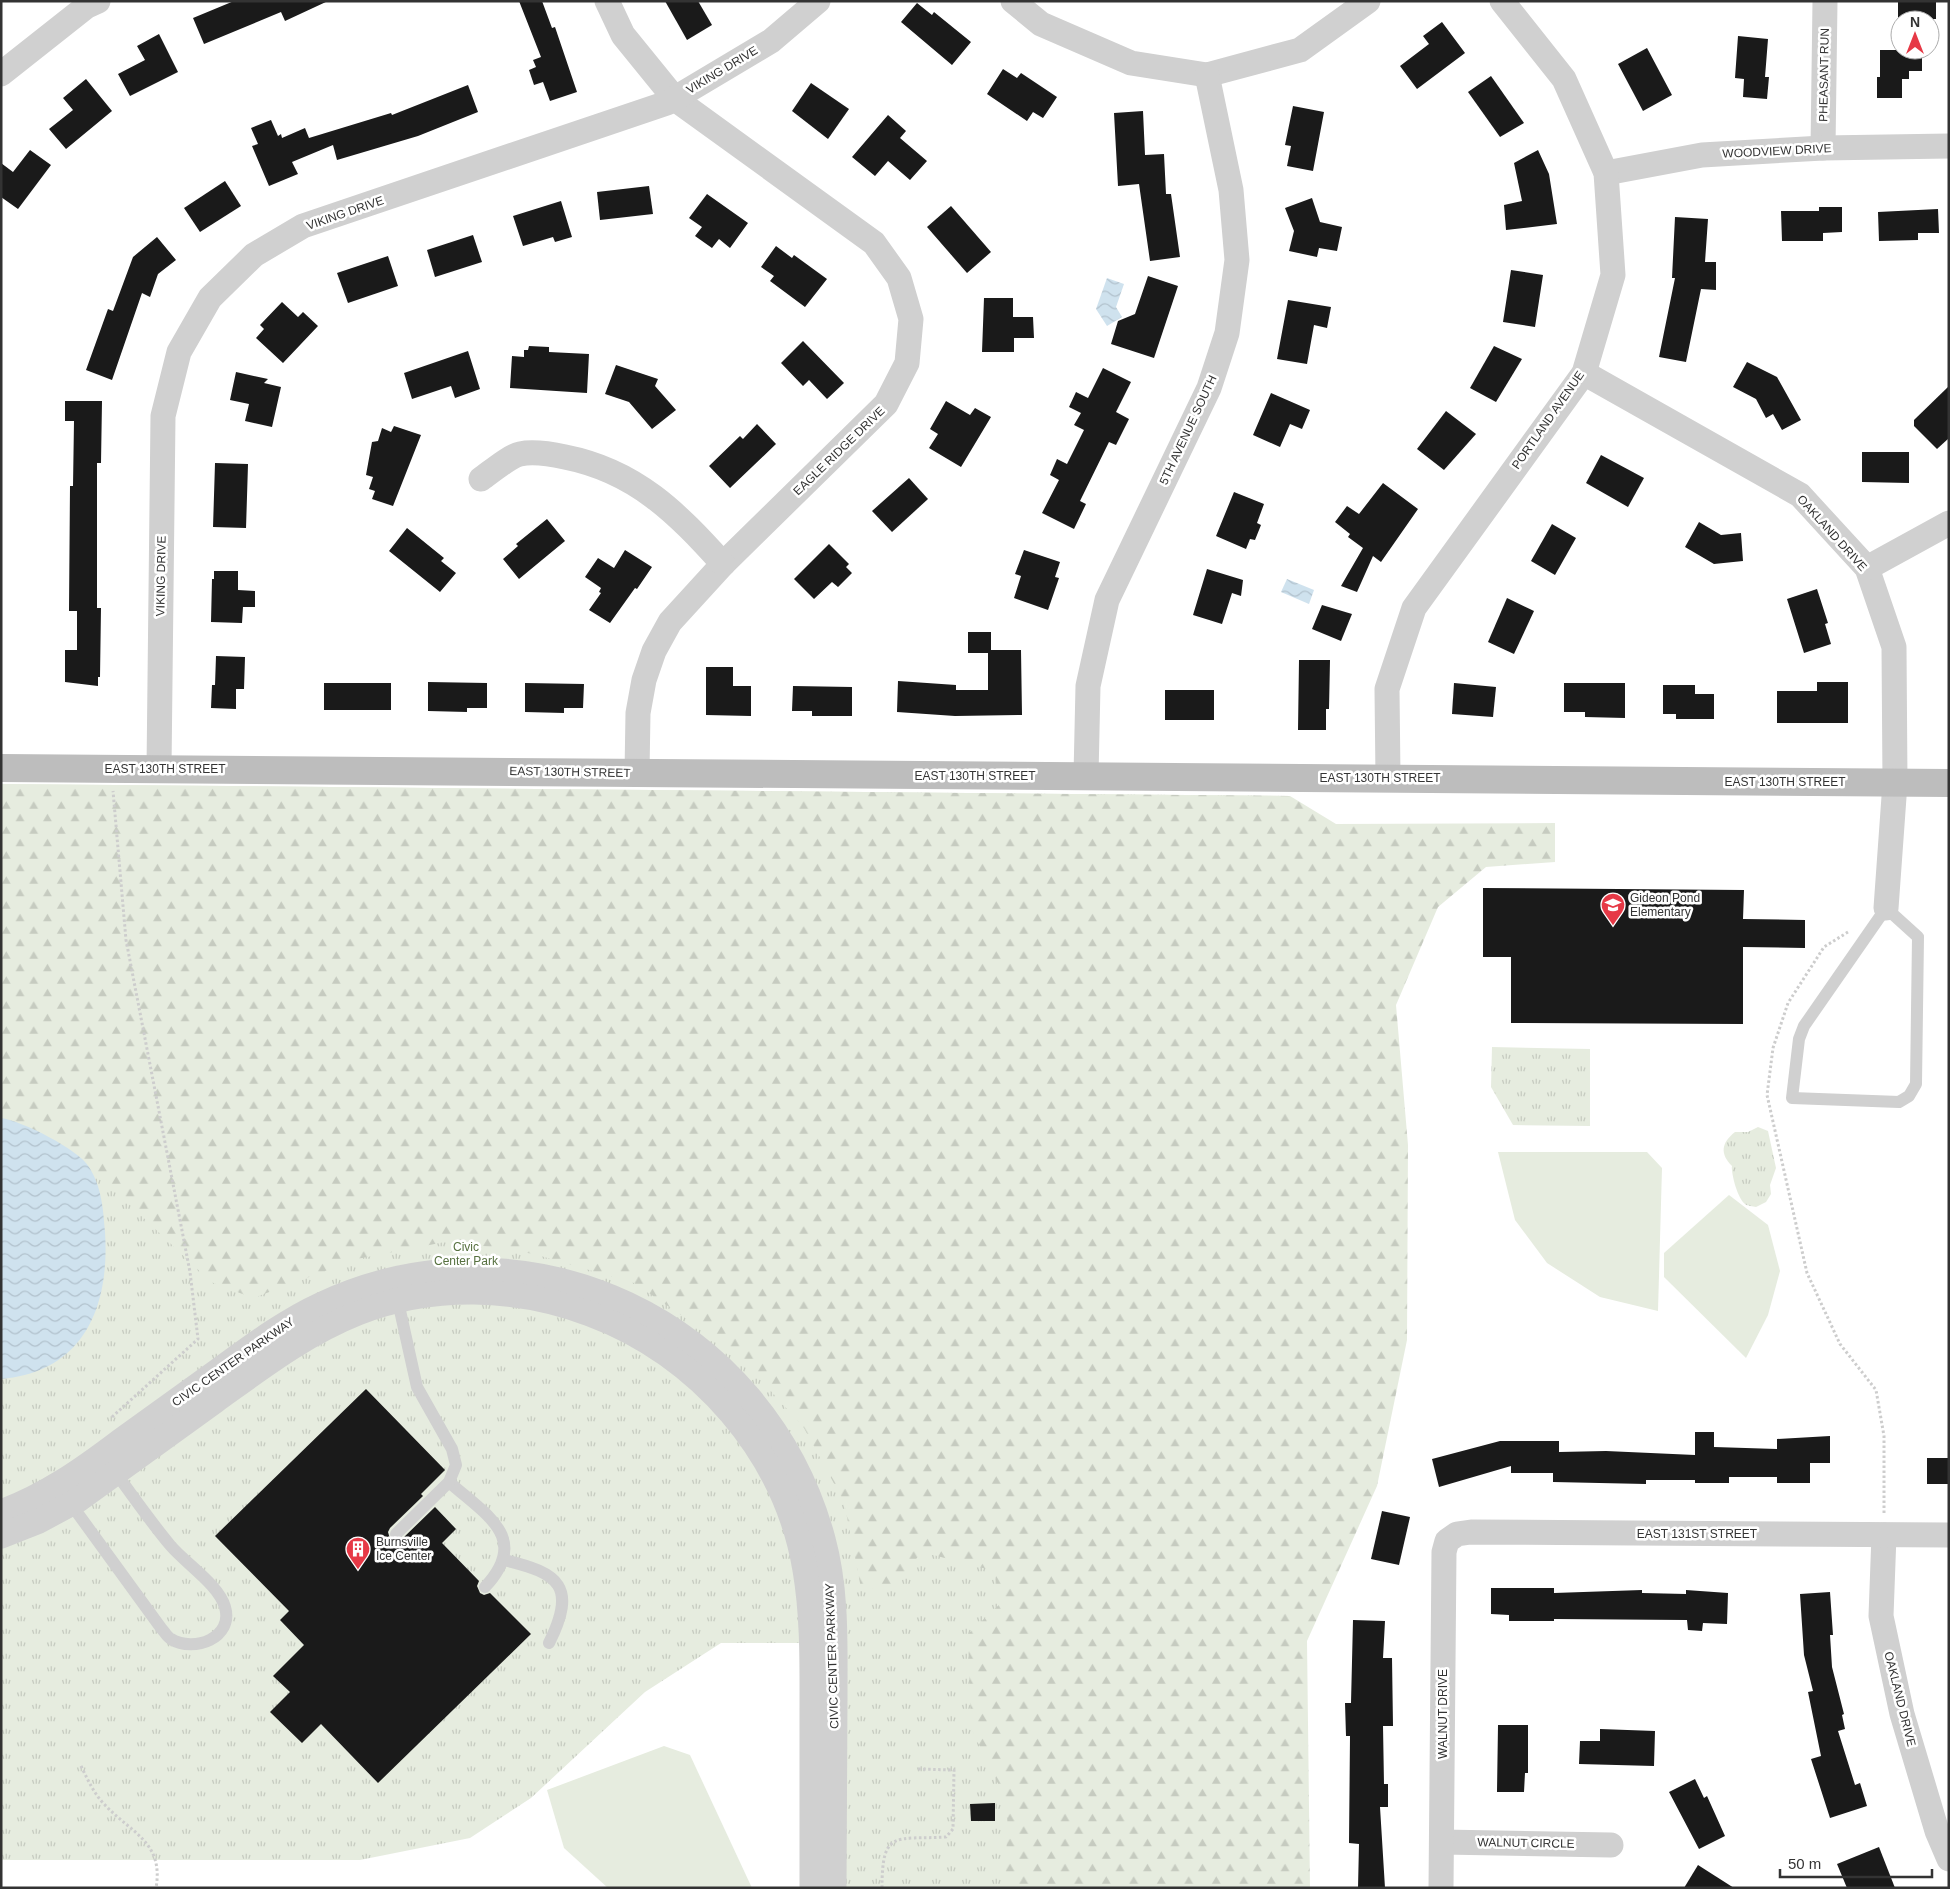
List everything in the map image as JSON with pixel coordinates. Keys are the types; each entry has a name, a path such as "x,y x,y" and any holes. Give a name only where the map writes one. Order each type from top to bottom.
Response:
{"street":[{"path":"1,74 87,6 98,1"},
{"name":"EAGLE RIDGE DRIVE","path":"607,1 622,35 674,99 874,243 899,278 911,318 907,363 886,404 723,564 688,600 670,622 654,651 644,680 638,712 637,773"},
{"name":"VIKING DRIVE","path":"159,769 163,416 180,352 210,298 254,255 303,226 667,104 771,40 818,1"},
{"path":"1013,1 1042,24 1131,63 1207,75 1300,50 1368,1"},
{"name":"PORTLAND AVENUE","path":"1388,778 1387,688 1414,608 1584,373 1613,275 1606,174 1564,79 1502,1"},
{"name":"PHEASANT RUN","path":"1822,148 1825,1"},
{"name":"5TH AVENUE SOUTH","path":"1086,776 1088,686 1108,600 1209,388 1228,333 1237,260 1231,190 1207,75"},
{"name":"WOODVIEW DRIVE","path":"1606,174 1702,155 1822,148 1949,146"},
{"name":"OAKLAND DRIVE","path":"1584,373 1800,495 1867,568 1894,647 1895,783 1886,908"},
{"path":"481,478 519,454 549,454 582,460 635,484 660,501 684,520 723,564"},
{"path":"1867,568 1949,523"},
{"name":"EAST 130TH STREET","path":"1,768 1949,783"},
{"name":"CIVIC CENTER PARKWAY","path":"1,1536 39,1522 64,1495 112,1457 299,1342 360,1312 395,1290 439,1270 493,1269 532,1273 594,1290 638,1310 686,1340 723,1371 753,1402 769,1423 784,1445 807,1493 824,1541 828,1565 834,1650 834,1888"},
{"name":"CIVIC CENTER PARKWAY","path":"395,1290 441,1294 492,1292 550,1301 603,1319 648,1342 696,1377 735,1417 764,1457 786,1502 805,1569 812,1659 812,1888"},
{"name":"CIVIC CENTER PARKWAY","path":"1,1512 64,1495"},
{"name":"EAST 131ST STREET","path":"1447,1542 1457,1534 1471,1532 1949,1535"},
{"name":"OAKLAND DRIVE","path":"1884,1535 1881,1616 1902,1714 1937,1831 1949,1859"},
{"name":"WALNUT DRIVE","path":"1441,1888 1444,1552 1447,1542"},
{"name":"WALNUT CIRCLE","path":"1442,1842 1610,1845"}],"lane":[{"path":"1886,908 1918,937 1916,1084 1909,1096 1899,1102 1792,1098 1799,1039 1804,1026 1886,908"},
{"path":"395,1290 418,1387 455,1457 455,1471 449,1482 396,1534"},
{"path":"64,1495 171,1639 185,1644 200,1644 211,1640 221,1631 226,1622 226,1609 221,1597 171,1546 112,1457"},
{"path":"449,1482 496,1525 504,1542 504,1560 500,1569 485,1587"},
{"path":"504,1560 547,1574 560,1590 563,1608 549,1643"}],"path":[{"path":"111,768 126,940 190,1272 198,1339 103,1425 112,1457"},
{"path":"1773,1128 1807,1273 1840,1344 1876,1390 1884,1436 1884,1535"},
{"path":"81,1766 91,1786 104,1805 150,1846 158,1875 156,1888"},
{"path":"882,1888 882,1861 887,1846 897,1840 946,1837 953,1829 954,1770 918,1769"}],"green space":[{"name":"Civic Center Park","path":"1,784 1290,796 1274,1888 846,1888 846,1643 721,1643 645,1692 531,1798 470,1838 360,1860 1,1860"},
{"name":"Civic Center Park","path":"1,784 1290,796 1336,824 1555,823 1555,862 1486,867 1438,907 1396,1005 1408,1145 1407,1340 1377,1486 1307,1641 1310,1888 1005,1888 1008,1804 971,1728 968,1634 1001,1603 994,1571 922,1552 890,1590 861,1588 844,1502 804,1428 737,1353 634,1283 534,1254 450,1241 357,1259 253,1298 211,1282 88,1165 59,1142 13,1120 1,1118"},
{"path":"1492,1047 1590,1049 1590,1126 1513,1125 1491,1087"},
{"path":"1758,1127 1768,1131 1776,1168 1770,1185 1771,1194 1766,1202 1756,1207 1746,1205 1742,1201 1734,1180 1732,1166 1725,1157 1724,1149 1727,1140 1735,1132 1748,1132"},
{"path":"1498,1152 1647,1152 1662,1168 1658,1311 1600,1297 1547,1263 1515,1220"},
{"path":"1729,1195 1768,1225 1780,1271 1768,1315 1746,1358 1664,1277 1664,1253"},
{"path":"664,1746 690,1755 752,1888 608,1888 564,1848 547,1790"}],"water":[{"path":"1107,278 1124,284 1116,307 1122,317 1107,326 1096,309"},
{"path":"1287,579 1314,590 1309,604 1281,592"},
{"path":"1,1118 22,1124 62,1144 74,1152 89,1167 97,1183 101,1198 105,1232 105,1259 103,1285 96,1309 86,1331 72,1349 53,1363 30,1374 1,1379"}],"building":[{"path":"234,1 328,1 285,21 281,12 204,44 193,18"},
{"path":"519,1 542,1 552,28 555,27 577,92 550,101 543,82 534,85 529,70 536,67 533,60 541,57"},
{"path":"665,1 698,1 712,25 687,40"},
{"path":"1898,1 1936,1 1936,10 1898,10"},
{"path":"917,3 932,15 934,12 971,42 952,65 901,22"},
{"path":"1442,22 1465,53 1417,89 1400,66 1429,44 1423,36"},
{"path":"159,34 178,72 130,96 118,74 145,60 137,46"},
{"path":"1738,36 1768,39 1765,77 1769,77 1767,99 1743,97 1744,79 1735,78"},
{"path":"1647,48 1672,95 1643,111 1618,64"},
{"path":"1880,50 1890,50 1890,60 1922,60 1922,71 1909,71 1909,79 1902,79 1902,98 1877,98 1877,77 1880,77"},
{"path":"1003,69 1017,78 1021,73 1057,97 1043,118 1033,112 1027,121 987,94"},
{"path":"1491,76 1524,123 1500,137 1468,92"},
{"path":"86,79 112,111 66,149 49,129 73,110 63,98"},
{"path":"811,83 849,109 828,139 792,111"},
{"path":"468,85 478,112 418,136 337,160 333,145 292,162 298,174 269,186 252,146 258,144 251,128 271,120 278,136 281,134 282,138 305,128 309,138 391,113 392,115"},
{"path":"1293,106 1324,112 1313,171 1287,166 1291,146 1285,145"},
{"path":"1143,111 1145,155 1164,154 1166,194 1171,194 1180,257 1150,261 1139,184 1118,186 1114,113"},
{"path":"888,115 906,131 900,138 927,161 910,180 888,161 875,176 852,157"},
{"path":"30,150 51,165 18,209 1,197 1,163 13,172"},
{"path":"1538,150 1549,174 1557,224 1506,230 1504,205 1522,201 1514,163"},
{"path":"225,181 241,206 200,232 184,208"},
{"path":"649,186 653,214 600,220 597,192"},
{"path":"707,194 748,223 730,248 719,239 712,248 695,236 702,227 689,218"},
{"path":"1312,198 1320,222 1342,227 1337,251 1319,248 1317,257 1289,251 1294,231 1285,208"},
{"path":"561,201 572,237 555,242 553,237 523,246 513,216"},
{"path":"951,206 991,252 967,273 927,227"},
{"path":"1819,207 1842,207 1842,232 1823,233 1823,241 1782,241 1781,211 1819,211"},
{"path":"1938,209 1939,233 1918,233 1918,240 1879,241 1878,212"},
{"path":"1675,217 1708,219 1705,262 1716,262 1716,290 1701,289 1686,362 1659,357 1675,278 1672,278"},
{"path":"473,235 482,262 435,277 427,250"},
{"path":"157,237 176,260 158,274 150,297 142,293 112,380 86,370 108,309 113,311 133,257"},
{"path":"776,246 792,258 794,255 827,279 805,307 770,281 774,276 761,267"},
{"path":"388,256 398,286 348,303 337,273"},
{"path":"1511,270 1543,275 1535,327 1503,322"},
{"path":"1148,276 1178,286 1154,358 1111,344 1118,321 1135,314"},
{"path":"984,298 1013,298 1013,317 1033,317 1034,338 1014,338 1014,352 982,352"},
{"path":"1288,300 1331,307 1327,328 1314,325 1307,364 1277,359"},
{"path":"282,302 298,317 303,312 318,326 283,363 256,338 264,329 260,325"},
{"path":"803,341 844,383 827,399 809,380 803,386 781,363"},
{"path":"529,346 549,347 549,352 589,354 587,393 510,388 512,356 524,357 524,350 528,350"},
{"path":"1494,346 1522,359 1496,402 1470,388"},
{"path":"468,351 480,389 455,398 451,386 412,399 404,373"},
{"path":"1747,362 1777,377 1801,420 1782,430 1773,414 1766,418 1756,399 1733,387"},
{"path":"616,365 658,379 655,386 676,410 652,429 629,402 605,394"},
{"path":"1103,368 1131,382 1116,412 1129,419 1116,445 1109,442 1080,501 1086,504 1074,529 1042,513 1059,480 1050,475 1057,459 1067,464 1084,430 1074,425 1081,413 1069,407 1076,392 1088,398"},
{"path":"236,372 268,379 264,383 281,387 272,427 245,421 249,404 230,400"},
{"path":"1949,386 1949,438 1937,449 1914,426 1914,420"},
{"path":"1271,393 1310,410 1302,429 1290,424 1280,447 1253,435"},
{"path":"65,401 102,401 101,463 97,463 97,608 101,608 100,677 98,677 98,686 65,682 65,650 77,650 77,611 69,611 70,486 73,486 74,421 65,421"},
{"path":"946,401 970,415 975,408 991,417 961,467 929,448 938,434 930,429"},
{"path":"1446,411 1476,434 1444,470 1417,449"},
{"path":"757,424 776,444 730,488 709,466 740,436 743,439"},
{"path":"394,426 421,435 393,506 372,499 375,491 369,489 373,477 366,475 372,442 378,441 382,428 391,432"},
{"path":"1862,452 1909,452 1909,483 1862,482"},
{"path":"1601,455 1644,478 1628,507 1586,483"},
{"path":"215,463 248,464 246,528 213,527"},
{"path":"909,478 928,499 892,532 872,511"},
{"path":"1383,483 1418,509 1381,562 1373,556 1357,592 1341,586 1363,548 1348,537 1350,534 1335,522 1347,506 1359,514"},
{"path":"1234,492 1264,504 1257,523 1261,525 1255,540 1250,539 1246,549 1216,536"},
{"path":"547,519 565,541 519,579 503,559 518,546 516,544"},
{"path":"1699,522 1721,535 1741,533 1743,561 1714,564 1685,547"},
{"path":"1552,524 1576,538 1555,575 1531,561"},
{"path":"407,528 444,558 441,561 456,573 440,592 389,551"},
{"path":"829,544 849,564 846,567 852,573 838,587 832,582 814,599 794,579"},
{"path":"625,550 652,567 610,623 589,610 601,593 599,592 601,588 585,577 598,558 614,568"},
{"path":"1024,550 1060,562 1055,577 1059,578 1048,610 1014,598 1021,576 1015,574"},
{"path":"1207,569 1243,580 1241,596 1232,593 1222,624 1193,615"},
{"path":"214,571 238,571 238,590 255,591 255,607 243,607 242,623 211,622 212,579 214,579"},
{"path":"1817,589 1828,623 1825,624 1831,644 1804,653 1787,599"},
{"path":"1507,598 1534,611 1514,654 1488,642"},
{"path":"1322,605 1352,614 1341,641 1312,629"},
{"path":"968,632 991,632 991,650 1021,650 1022,715 955,716 897,712 898,681 956,685 956,690 988,690 988,653 968,653"},
{"path":"216,656 245,657 244,689 236,689 236,709 211,708 212,685 215,685"},
{"path":"1299,660 1330,660 1329,709 1326,709 1326,730 1298,730"},
{"path":"706,667 733,667 733,686 751,686 751,716 706,715"},
{"path":"428,682 487,683 487,708 467,708 467,712 428,711"},
{"path":"1817,682 1848,682 1848,723 1777,723 1777,691 1817,691"},
{"path":"324,683 391,683 391,710 324,710"},
{"path":"525,683 584,684 583,708 564,708 564,713 525,712"},
{"path":"1454,683 1496,687 1493,717 1452,714"},
{"path":"1564,683 1625,683 1625,718 1585,717 1585,712 1564,712"},
{"path":"1663,685 1695,685 1695,694 1714,694 1714,719 1676,719 1676,714 1663,714"},
{"path":"793,686 852,687 852,716 812,716 812,711 792,711"},
{"path":"1165,690 1214,690 1214,720 1165,720"},
{"name":"Gideon Pond Elementary","path":"1483,888 1744,890 1743,919 1805,920 1805,948 1743,947 1743,1024 1511,1023 1511,957 1483,957"},
{"name":"Burnsville Ice Center","path":"366,1389 445,1470 421,1494 423,1496 390,1528 388,1532 390,1539 394,1542 401,1540 435,1507 456,1529 442,1543 479,1581 477,1586 480,1593 484,1595 490,1593 531,1634 378,1783 321,1724 302,1743 270,1712 290,1692 273,1676 304,1645 280,1620 289,1611 215,1536"},
{"path":"1695,1432 1714,1432 1714,1447 1777,1449 1777,1439 1830,1436 1830,1463 1810,1463 1810,1483 1777,1483 1777,1477 1729,1477 1729,1483 1695,1483 1695,1480 1646,1480 1646,1484 1553,1482 1553,1473 1511,1473 1511,1466 1439,1487 1432,1459 1500,1441 1559,1441 1559,1452 1606,1451 1695,1455"},
{"path":"1927,1458 1949,1458 1949,1484 1927,1484"},
{"path":"1382,1511 1410,1517 1399,1565 1371,1559"},
{"path":"1491,1588 1554,1588 1554,1593 1642,1590 1642,1593 1686,1594 1686,1590 1728,1593 1727,1624 1703,1623 1702,1631 1688,1630 1687,1620 1554,1619 1554,1621 1509,1621 1509,1615 1491,1614"},
{"path":"1830,1592 1833,1635 1830,1635 1832,1667 1844,1714 1842,1715 1845,1729 1838,1731 1855,1785 1860,1783 1867,1806 1830,1818 1811,1759 1821,1756 1808,1692 1813,1691 1804,1655 1800,1594"},
{"path":"1353,1620 1385,1621 1383,1658 1392,1658 1393,1726 1383,1726 1384,1784 1388,1784 1388,1807 1380,1807 1385,1888 1358,1888 1359,1844 1349,1843 1350,1736 1346,1736 1345,1703 1351,1703"},
{"path":"1498,1725 1528,1725 1528,1773 1525,1773 1524,1792 1497,1792"},
{"path":"1600,1729 1655,1731 1654,1766 1579,1764 1580,1741 1600,1741"},
{"path":"1695,1779 1704,1798 1707,1796 1725,1836 1699,1849 1669,1792"},
{"path":"995,1803 995,1821 971,1821 970,1804"},
{"path":"1879,1847 1895,1888 1847,1888 1837,1864"},
{"path":"1698,1865 1734,1888 1684,1888"}],"place":[{"name":"Gideon Pond Elementary","path":"1613,926"},
{"name":"Burnsville Ice Center","path":"358,1570"}]}
